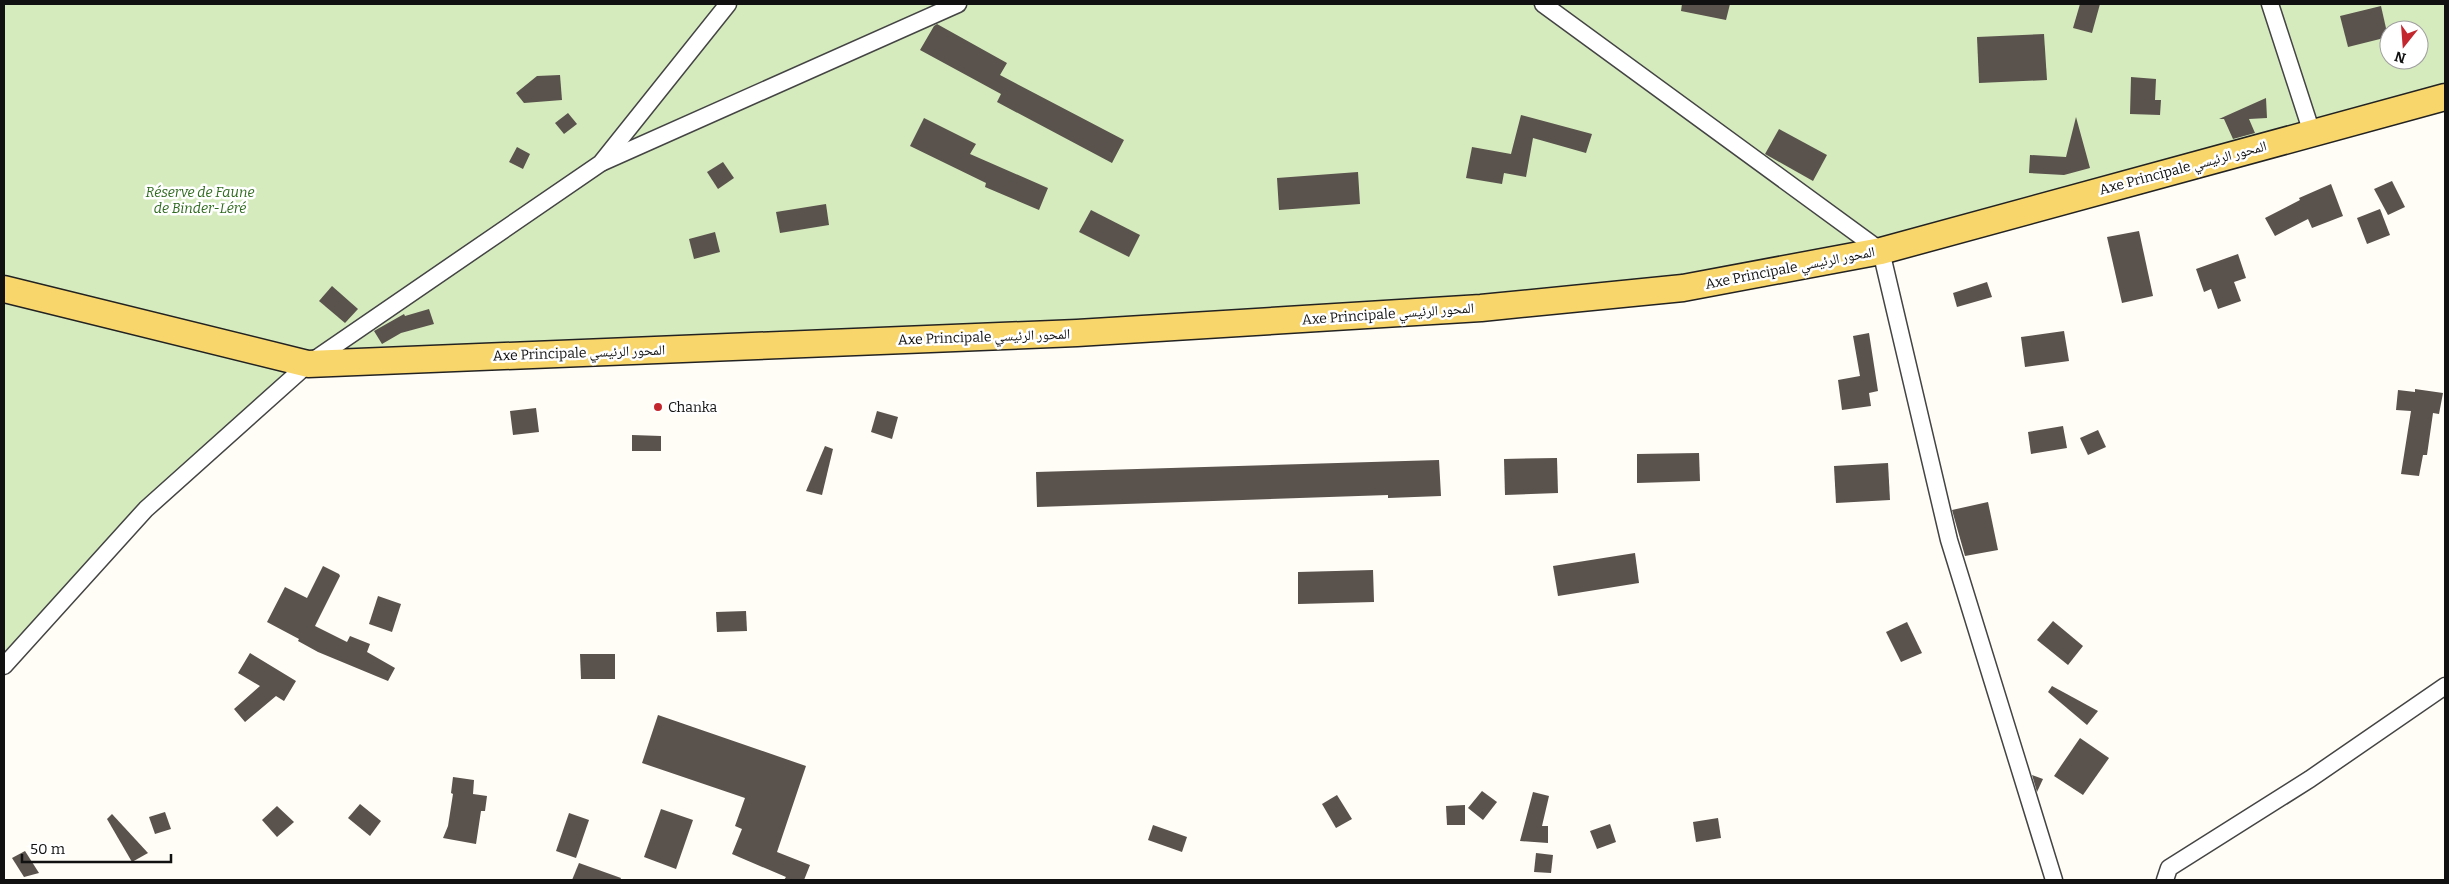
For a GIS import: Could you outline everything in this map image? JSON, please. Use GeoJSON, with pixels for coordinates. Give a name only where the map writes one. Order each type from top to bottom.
{"type":"FeatureCollection","features":[{"type":"Feature","properties":{"kind":"main road","name":"Axe Principale المحور الرئيسي"},"geometry":{"type":"LineString","coordinates":[[4,288],[308,364],[1077,333],[1481,308],[1683,288],[1881,251],[2445,96]]}},
{"type":"Feature","properties":{"kind":"street"},"geometry":{"type":"LineString","coordinates":[[601,163],[728,4]]}},
{"type":"Feature","properties":{"kind":"street"},"geometry":{"type":"LineString","coordinates":[[4,666],[152,503],[308,364],[601,163],[958,4]]}},
{"type":"Feature","properties":{"kind":"street"},"geometry":{"type":"LineString","coordinates":[[1543,4],[1881,251],[1949,540],[2054,880]]}},
{"type":"Feature","properties":{"kind":"street"},"geometry":{"type":"LineString","coordinates":[[2270,4],[2312,133]]}},
{"type":"Feature","properties":{"kind":"street"},"geometry":{"type":"LineString","coordinates":[[2165,880],[2169,868],[2310,779],[2445,686]]}},
{"type":"Feature","properties":{"kind":"green space","name":"Réserve de Faune de Binder-Léré"},"geometry":{"type":"Polygon","coordinates":[[[4,4],[2445,4],[2445,97],[1683,288],[308,364],[146,509],[4,666],[4,4]]]}},
{"type":"Feature","properties":{"kind":"building"},"geometry":{"type":"Polygon","coordinates":[[[1682,4],[1730,4],[1726,20],[1681,11],[1682,4]]]}},
{"type":"Feature","properties":{"kind":"building"},"geometry":{"type":"Polygon","coordinates":[[[2080,4],[2100,4],[2092,33],[2073,28],[2080,4]]]}},
{"type":"Feature","properties":{"kind":"building"},"geometry":{"type":"Polygon","coordinates":[[[2381,6],[2384,20],[2379,20],[2379,39],[2348,47],[2340,16],[2381,6]]]}},
{"type":"Feature","properties":{"kind":"building"},"geometry":{"type":"Polygon","coordinates":[[[937,24],[1007,63],[1000,75],[1124,140],[1112,163],[997,102],[1001,94],[920,50],[937,24]]]}},
{"type":"Feature","properties":{"kind":"building"},"geometry":{"type":"Polygon","coordinates":[[[2044,34],[2047,80],[1979,83],[1977,37],[2044,34]]]}},
{"type":"Feature","properties":{"kind":"building"},"geometry":{"type":"Polygon","coordinates":[[[560,75],[562,100],[524,103],[516,93],[537,76],[560,75]]]}},
{"type":"Feature","properties":{"kind":"building"},"geometry":{"type":"Polygon","coordinates":[[[2131,77],[2156,79],[2155,100],[2161,100],[2160,115],[2130,114],[2131,77]]]}},
{"type":"Feature","properties":{"kind":"building"},"geometry":{"type":"Polygon","coordinates":[[[2266,98],[2267,118],[2249,119],[2255,133],[2233,139],[2224,119],[2219,119],[2266,98]]]}},
{"type":"Feature","properties":{"kind":"building"},"geometry":{"type":"Polygon","coordinates":[[[568,113],[577,124],[564,134],[555,123],[568,113]]]}},
{"type":"Feature","properties":{"kind":"building"},"geometry":{"type":"Polygon","coordinates":[[[1521,115],[1592,134],[1586,153],[1533,138],[1526,177],[1504,173],[1502,184],[1466,178],[1472,147],[1511,154],[1521,115]]]}},
{"type":"Feature","properties":{"kind":"building"},"geometry":{"type":"Polygon","coordinates":[[[2076,117],[2090,168],[2064,175],[2029,173],[2030,155],[2066,157],[2076,117]]]}},
{"type":"Feature","properties":{"kind":"building"},"geometry":{"type":"Polygon","coordinates":[[[924,118],[976,144],[970,154],[1048,188],[1039,210],[985,187],[986,183],[910,146],[924,118]]]}},
{"type":"Feature","properties":{"kind":"building"},"geometry":{"type":"Polygon","coordinates":[[[1779,129],[1827,155],[1813,181],[1765,154],[1779,129]]]}},
{"type":"Feature","properties":{"kind":"building"},"geometry":{"type":"Polygon","coordinates":[[[517,147],[530,154],[523,169],[509,162],[517,147]]]}},
{"type":"Feature","properties":{"kind":"building"},"geometry":{"type":"Polygon","coordinates":[[[723,162],[734,178],[718,189],[707,172],[723,162]]]}},
{"type":"Feature","properties":{"kind":"building"},"geometry":{"type":"Polygon","coordinates":[[[1358,172],[1360,204],[1279,210],[1277,178],[1358,172]]]}},
{"type":"Feature","properties":{"kind":"building"},"geometry":{"type":"Polygon","coordinates":[[[2392,181],[2405,207],[2388,215],[2374,189],[2392,181]]]}},
{"type":"Feature","properties":{"kind":"building"},"geometry":{"type":"Polygon","coordinates":[[[2331,184],[2343,216],[2312,228],[2308,219],[2275,236],[2265,218],[2300,200],[2299,198],[2331,184]]]}},
{"type":"Feature","properties":{"kind":"building"},"geometry":{"type":"Polygon","coordinates":[[[826,204],[829,225],[780,233],[776,212],[826,204]]]}},
{"type":"Feature","properties":{"kind":"building"},"geometry":{"type":"Polygon","coordinates":[[[2380,209],[2390,235],[2367,244],[2357,218],[2380,209]]]}},
{"type":"Feature","properties":{"kind":"building"},"geometry":{"type":"Polygon","coordinates":[[[1091,210],[1140,235],[1129,257],[1079,232],[1091,210]]]}},
{"type":"Feature","properties":{"kind":"building"},"geometry":{"type":"Polygon","coordinates":[[[2139,231],[2153,296],[2122,303],[2107,237],[2139,231]]]}},
{"type":"Feature","properties":{"kind":"building"},"geometry":{"type":"Polygon","coordinates":[[[715,232],[720,252],[694,259],[689,239],[715,232]]]}},
{"type":"Feature","properties":{"kind":"building"},"geometry":{"type":"Polygon","coordinates":[[[2238,254],[2246,278],[2234,282],[2241,301],[2218,309],[2211,289],[2204,292],[2196,269],[2238,254]]]}},
{"type":"Feature","properties":{"kind":"building"},"geometry":{"type":"Polygon","coordinates":[[[1987,282],[1992,297],[1957,307],[1953,293],[1987,282]]]}},
{"type":"Feature","properties":{"kind":"building"},"geometry":{"type":"Polygon","coordinates":[[[332,286],[358,309],[345,323],[319,301],[332,286]]]}},
{"type":"Feature","properties":{"kind":"building"},"geometry":{"type":"Polygon","coordinates":[[[429,309],[434,324],[401,333],[382,344],[374,331],[404,314],[405,316],[429,309]]]}},
{"type":"Feature","properties":{"kind":"building"},"geometry":{"type":"Polygon","coordinates":[[[2064,331],[2069,361],[2025,367],[2021,337],[2064,331]]]}},
{"type":"Feature","properties":{"kind":"building"},"geometry":{"type":"Polygon","coordinates":[[[1869,333],[1878,391],[1869,393],[1871,406],[1842,410],[1838,380],[1860,376],[1853,336],[1869,333]]]}},
{"type":"Feature","properties":{"kind":"building"},"geometry":{"type":"Polygon","coordinates":[[[2415,389],[2443,393],[2439,414],[2433,413],[2427,455],[2423,455],[2419,476],[2401,474],[2411,411],[2396,410],[2398,390],[2415,392],[2415,389]]]}},
{"type":"Feature","properties":{"kind":"building"},"geometry":{"type":"Polygon","coordinates":[[[536,408],[539,432],[513,435],[510,411],[536,408]]]}},
{"type":"Feature","properties":{"kind":"building"},"geometry":{"type":"Polygon","coordinates":[[[877,411],[898,417],[892,439],[871,432],[877,411]]]}},
{"type":"Feature","properties":{"kind":"building"},"geometry":{"type":"Polygon","coordinates":[[[2063,426],[2067,448],[2031,454],[2028,432],[2063,426]]]}},
{"type":"Feature","properties":{"kind":"building"},"geometry":{"type":"Polygon","coordinates":[[[2098,430],[2106,447],[2088,455],[2080,438],[2098,430]]]}},
{"type":"Feature","properties":{"kind":"building"},"geometry":{"type":"Polygon","coordinates":[[[632,435],[661,436],[661,451],[632,451],[632,435]]]}},
{"type":"Feature","properties":{"kind":"building"},"geometry":{"type":"Polygon","coordinates":[[[825,446],[833,449],[822,495],[806,491],[825,446]]]}},
{"type":"Feature","properties":{"kind":"building"},"geometry":{"type":"Polygon","coordinates":[[[1699,453],[1700,481],[1637,483],[1637,454],[1699,453]]]}},
{"type":"Feature","properties":{"kind":"building"},"geometry":{"type":"Polygon","coordinates":[[[1557,458],[1558,493],[1505,495],[1504,459],[1557,458]]]}},
{"type":"Feature","properties":{"kind":"building"},"geometry":{"type":"Polygon","coordinates":[[[1439,460],[1441,496],[1388,498],[1388,495],[1037,507],[1036,472],[1439,460]]]}},
{"type":"Feature","properties":{"kind":"building"},"geometry":{"type":"Polygon","coordinates":[[[1888,463],[1890,500],[1836,503],[1834,466],[1888,463]]]}},
{"type":"Feature","properties":{"kind":"building"},"geometry":{"type":"Polygon","coordinates":[[[1988,502],[1998,550],[1965,556],[1952,510],[1988,502]]]}},
{"type":"Feature","properties":{"kind":"building"},"geometry":{"type":"Polygon","coordinates":[[[1635,553],[1639,583],[1558,596],[1553,566],[1635,553]]]}},
{"type":"Feature","properties":{"kind":"building"},"geometry":{"type":"Polygon","coordinates":[[[323,566],[340,576],[315,626],[347,642],[350,636],[370,644],[367,652],[395,668],[388,681],[318,652],[298,641],[299,639],[267,622],[285,587],[307,598],[323,566]]]}},
{"type":"Feature","properties":{"kind":"building"},"geometry":{"type":"Polygon","coordinates":[[[1373,570],[1374,602],[1298,604],[1298,572],[1373,570]]]}},
{"type":"Feature","properties":{"kind":"building"},"geometry":{"type":"Polygon","coordinates":[[[378,596],[401,604],[392,632],[369,624],[378,596]]]}},
{"type":"Feature","properties":{"kind":"building"},"geometry":{"type":"Polygon","coordinates":[[[746,611],[747,631],[717,632],[716,612],[746,611]]]}},
{"type":"Feature","properties":{"kind":"building"},"geometry":{"type":"Polygon","coordinates":[[[2053,621],[2083,646],[2068,665],[2037,640],[2053,621]]]}},
{"type":"Feature","properties":{"kind":"building"},"geometry":{"type":"Polygon","coordinates":[[[1907,622],[1922,653],[1901,662],[1886,632],[1907,622]]]}},
{"type":"Feature","properties":{"kind":"building"},"geometry":{"type":"Polygon","coordinates":[[[250,653],[296,681],[284,701],[276,696],[245,722],[234,709],[260,686],[238,673],[250,653]]]}},
{"type":"Feature","properties":{"kind":"building"},"geometry":{"type":"Polygon","coordinates":[[[580,654],[615,654],[615,679],[581,679],[580,654]]]}},
{"type":"Feature","properties":{"kind":"building"},"geometry":{"type":"Polygon","coordinates":[[[2052,686],[2098,711],[2087,725],[2048,692],[2052,686]]]}},
{"type":"Feature","properties":{"kind":"building"},"geometry":{"type":"Polygon","coordinates":[[[658,715],[806,766],[777,852],[810,865],[804,880],[784,880],[786,877],[732,854],[742,829],[735,826],[745,798],[642,763],[658,715]]]}},
{"type":"Feature","properties":{"kind":"building"},"geometry":{"type":"Polygon","coordinates":[[[2080,738],[2109,758],[2083,795],[2054,776],[2080,738]]]}},
{"type":"Feature","properties":{"kind":"building"},"geometry":{"type":"Polygon","coordinates":[[[2032,775],[2043,779],[2037,792],[2032,775]]]}},
{"type":"Feature","properties":{"kind":"building"},"geometry":{"type":"Polygon","coordinates":[[[453,777],[474,780],[473,794],[487,796],[485,811],[481,811],[476,844],[443,838],[448,826],[453,794],[451,793],[453,777]]]}},
{"type":"Feature","properties":{"kind":"building"},"geometry":{"type":"Polygon","coordinates":[[[1482,791],[1497,802],[1483,820],[1468,808],[1482,791]]]}},
{"type":"Feature","properties":{"kind":"building"},"geometry":{"type":"Polygon","coordinates":[[[1533,792],[1549,796],[1542,826],[1548,826],[1548,843],[1520,841],[1533,792]]]}},
{"type":"Feature","properties":{"kind":"building"},"geometry":{"type":"Polygon","coordinates":[[[1337,795],[1352,819],[1336,828],[1322,804],[1337,795]]]}},
{"type":"Feature","properties":{"kind":"building"},"geometry":{"type":"Polygon","coordinates":[[[360,804],[381,821],[370,836],[348,818],[360,804]]]}},
{"type":"Feature","properties":{"kind":"building"},"geometry":{"type":"Polygon","coordinates":[[[1465,805],[1465,825],[1447,825],[1446,806],[1465,805]]]}},
{"type":"Feature","properties":{"kind":"building"},"geometry":{"type":"Polygon","coordinates":[[[277,806],[294,822],[277,837],[262,820],[277,806]]]}},
{"type":"Feature","properties":{"kind":"building"},"geometry":{"type":"Polygon","coordinates":[[[661,809],[693,820],[676,869],[644,857],[661,809]]]}},
{"type":"Feature","properties":{"kind":"building"},"geometry":{"type":"Polygon","coordinates":[[[165,812],[171,829],[155,834],[149,817],[165,812]]]}},
{"type":"Feature","properties":{"kind":"building"},"geometry":{"type":"Polygon","coordinates":[[[569,813],[589,820],[576,858],[556,851],[569,813]]]}},
{"type":"Feature","properties":{"kind":"building"},"geometry":{"type":"Polygon","coordinates":[[[112,814],[148,853],[132,862],[107,819],[112,814]]]}},
{"type":"Feature","properties":{"kind":"building"},"geometry":{"type":"Polygon","coordinates":[[[1718,818],[1721,838],[1696,842],[1693,822],[1718,818]]]}},
{"type":"Feature","properties":{"kind":"building"},"geometry":{"type":"Polygon","coordinates":[[[1610,824],[1616,842],[1597,849],[1590,831],[1610,824]]]}},
{"type":"Feature","properties":{"kind":"building"},"geometry":{"type":"Polygon","coordinates":[[[1153,825],[1187,837],[1182,852],[1148,840],[1153,825]]]}},
{"type":"Feature","properties":{"kind":"building"},"geometry":{"type":"Polygon","coordinates":[[[25,851],[39,873],[24,877],[12,858],[25,851]]]}},
{"type":"Feature","properties":{"kind":"building"},"geometry":{"type":"Polygon","coordinates":[[[1536,853],[1553,855],[1551,873],[1534,872],[1536,853]]]}},
{"type":"Feature","properties":{"kind":"building"},"geometry":{"type":"Polygon","coordinates":[[[579,863],[621,878],[620,880],[572,880],[579,863]]]}},
{"type":"Feature","properties":{"kind":"place","name":"Chanka"},"geometry":{"type":"Point","coordinates":[658,407]}}]}
